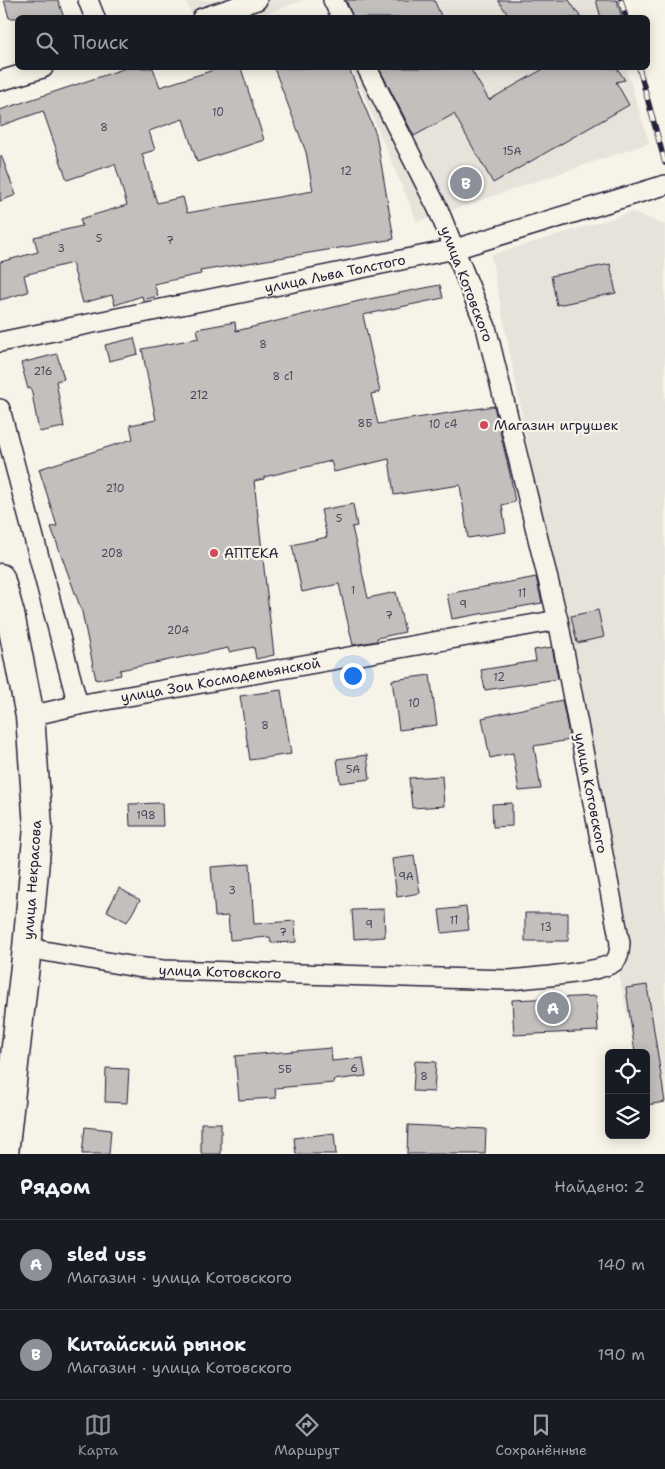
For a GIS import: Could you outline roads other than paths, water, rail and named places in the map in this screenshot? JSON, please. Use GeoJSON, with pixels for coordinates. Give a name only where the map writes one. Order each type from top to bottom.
{"type":"FeatureCollection","features":[{"type":"Feature","properties":{"kind":"highway","name":"улица Некрасова"},"geometry":{"type":"LineString","coordinates":[[0,578],[10,614],[30,716],[38,827],[27,948],[4,1154]]}},
{"type":"Feature","properties":{"kind":"street"},"geometry":{"type":"LineString","coordinates":[[88,0],[94,15]]}},
{"type":"Feature","properties":{"kind":"street"},"geometry":{"type":"LineString","coordinates":[[211,15],[257,0]]}},
{"type":"Feature","properties":{"kind":"street"},"geometry":{"type":"LineString","coordinates":[[333,0],[340,15]]}},
{"type":"Feature","properties":{"kind":"street"},"geometry":{"type":"LineString","coordinates":[[0,81],[36,70]]}},
{"type":"Feature","properties":{"kind":"street","name":"улица Котовского"},"geometry":{"type":"LineString","coordinates":[[27,948],[163,970],[509,980],[565,974],[608,966],[616,961],[620,943],[558,620],[486,327],[438,209],[368,70]]}},
{"type":"Feature","properties":{"kind":"street","name":"улица Льва Толстого"},"geometry":{"type":"LineString","coordinates":[[0,342],[455,249],[665,185]]}},
{"type":"Feature","properties":{"kind":"street"},"geometry":{"type":"LineString","coordinates":[[0,409],[78,705]]}},
{"type":"Feature","properties":{"kind":"street","name":"улица Зои Космодемьянской"},"geometry":{"type":"LineString","coordinates":[[30,716],[78,705],[558,620]]}},
{"type":"Feature","properties":{"kind":"railway"},"geometry":{"type":"LineString","coordinates":[[621,0],[625,15]]}},
{"type":"Feature","properties":{"kind":"railway"},"geometry":{"type":"LineString","coordinates":[[640,70],[665,163]]}},
{"type":"Feature","properties":{"kind":"place","name":"Китайский рынок"},"geometry":{"type":"Point","coordinates":[466,183]}},
{"type":"Feature","properties":{"kind":"place","name":"Магазин игрушек"},"geometry":{"type":"Point","coordinates":[484,425]}},
{"type":"Feature","properties":{"kind":"place","name":"АПТЕКА"},"geometry":{"type":"Point","coordinates":[214,553]}},
{"type":"Feature","properties":{"kind":"place","name":"sled uss"},"geometry":{"type":"Point","coordinates":[553,1008]}}]}
